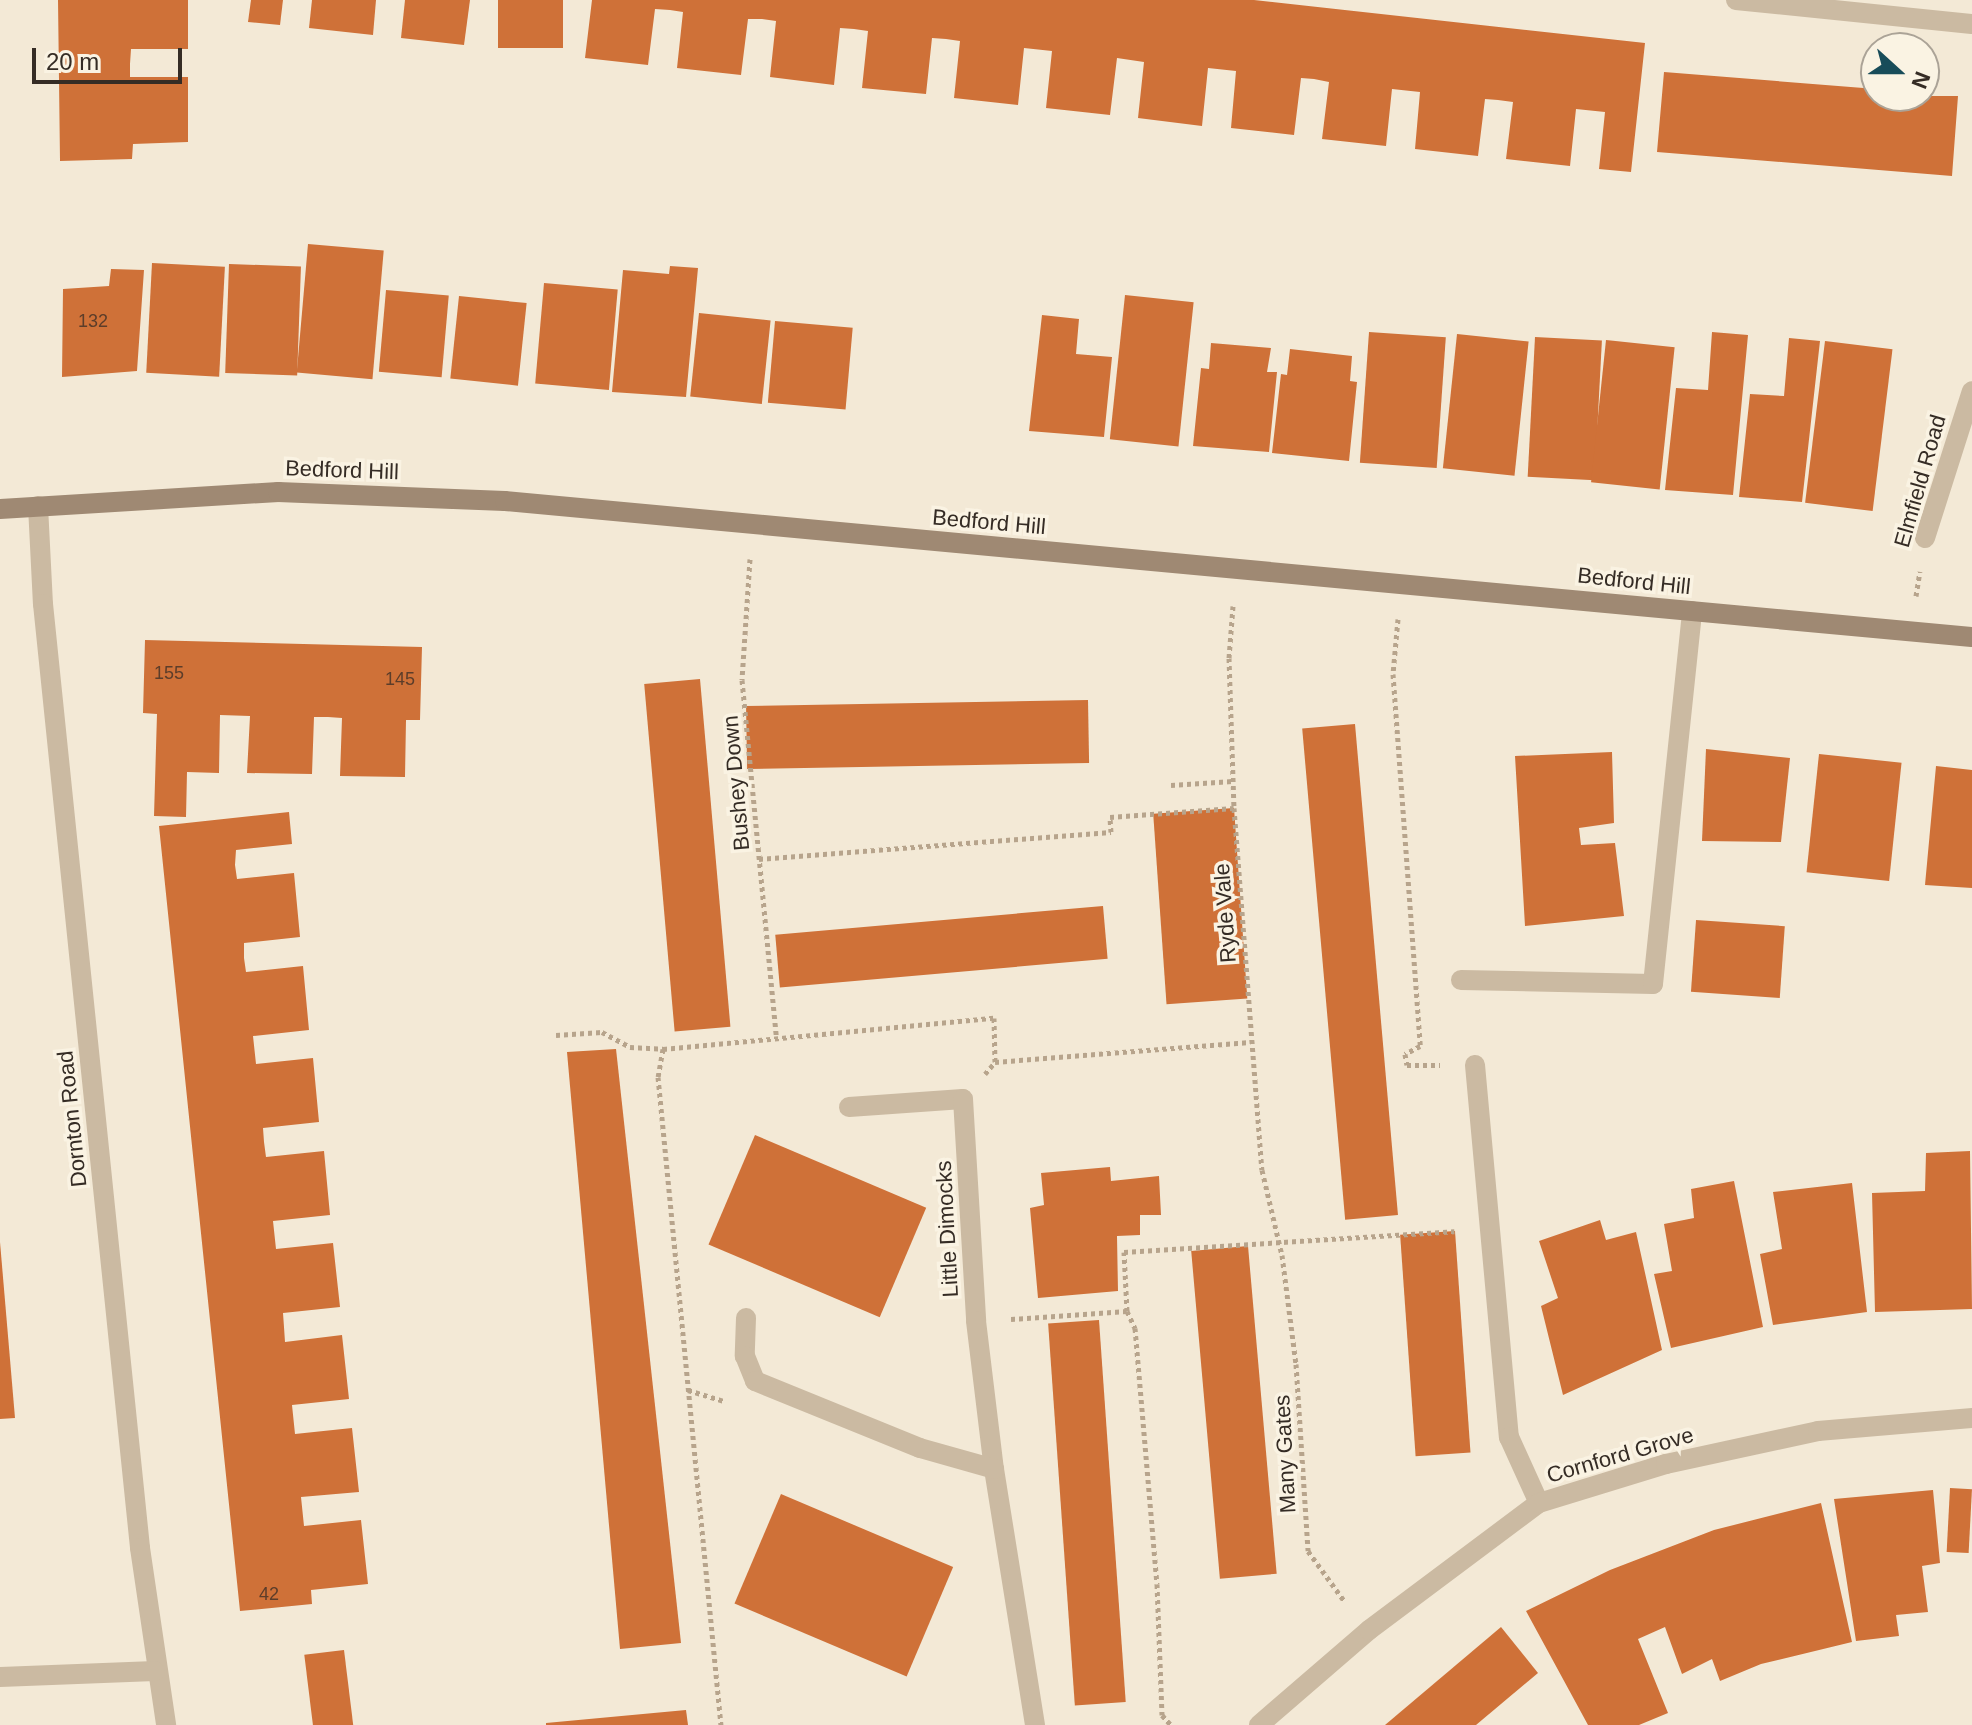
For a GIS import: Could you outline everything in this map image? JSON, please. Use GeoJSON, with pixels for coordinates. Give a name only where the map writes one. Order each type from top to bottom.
{"type":"FeatureCollection","features":[{"type":"Feature","properties":{"kind":"main road","name":"Bedford Hill"},"geometry":{"type":"LineString","coordinates":[[0,509],[310,493],[505,501],[752,527],[1237,565],[1972,637]]}},
{"type":"Feature","properties":{"kind":"street"},"geometry":{"type":"LineString","coordinates":[[1736,0],[1972,24]]}},
{"type":"Feature","properties":{"kind":"street","name":"Elmfield Road"},"geometry":{"type":"LineString","coordinates":[[1925,538],[1972,391]]}},
{"type":"Feature","properties":{"kind":"street","name":"Dornton Road"},"geometry":{"type":"LineString","coordinates":[[38,506],[43,604],[155,1671],[166,1725]]}},
{"type":"Feature","properties":{"kind":"street"},"geometry":{"type":"LineString","coordinates":[[1461,980],[1653,984],[1692,611]]}},
{"type":"Feature","properties":{"kind":"street"},"geometry":{"type":"LineString","coordinates":[[1475,1065],[1509,1437],[1539,1503]]}},
{"type":"Feature","properties":{"kind":"street"},"geometry":{"type":"LineString","coordinates":[[849,1107],[963,1099]]}},
{"type":"Feature","properties":{"kind":"street","name":"Little Dimocks"},"geometry":{"type":"LineString","coordinates":[[963,1099],[976,1321],[994,1469],[1035,1725]]}},
{"type":"Feature","properties":{"kind":"street"},"geometry":{"type":"LineString","coordinates":[[746,1318],[745,1356],[755,1381],[920,1448],[994,1469]]}},
{"type":"Feature","properties":{"kind":"street","name":"Cornford Grove"},"geometry":{"type":"LineString","coordinates":[[1259,1725],[1369,1630],[1539,1503],[1666,1464],[1818,1431],[1972,1418]]}},
{"type":"Feature","properties":{"kind":"street"},"geometry":{"type":"LineString","coordinates":[[0,1677],[155,1671]]}},
{"type":"Feature","properties":{"kind":"path","name":"Bushey Down"},"geometry":{"type":"LineString","coordinates":[[752,527],[742,680],[776,1036]]}},
{"type":"Feature","properties":{"kind":"path","name":"Elmfield Road"},"geometry":{"type":"LineString","coordinates":[[1911,632],[1925,538]]}},
{"type":"Feature","properties":{"kind":"path","name":"Ryde Vale"},"geometry":{"type":"LineString","coordinates":[[1237,565],[1229,658],[1234,808],[1262,1170],[1282,1255]]}},
{"type":"Feature","properties":{"kind":"path"},"geometry":{"type":"LineString","coordinates":[[1402,582],[1393,674],[1420,1046],[1405,1054],[1407,1065],[1475,1065]]}},
{"type":"Feature","properties":{"kind":"path"},"geometry":{"type":"LineString","coordinates":[[1171,785],[1233,781]]}},
{"type":"Feature","properties":{"kind":"path"},"geometry":{"type":"LineString","coordinates":[[759,859],[1111,832],[1110,817],[1234,808]]}},
{"type":"Feature","properties":{"kind":"path"},"geometry":{"type":"LineString","coordinates":[[556,1035],[602,1032],[630,1047],[663,1049],[776,1036],[994,1018],[995,1062],[963,1099]]}},
{"type":"Feature","properties":{"kind":"path"},"geometry":{"type":"LineString","coordinates":[[995,1062],[1250,1042]]}},
{"type":"Feature","properties":{"kind":"path"},"geometry":{"type":"LineString","coordinates":[[663,1049],[658,1077],[721,1725]]}},
{"type":"Feature","properties":{"kind":"path"},"geometry":{"type":"LineString","coordinates":[[1171,1725],[1162,1715],[1153,1539],[1135,1328],[1127,1311],[1124,1252],[1279,1245],[1490,1228]]}},
{"type":"Feature","properties":{"kind":"path","name":"Many Gates"},"geometry":{"type":"LineString","coordinates":[[1282,1255],[1296,1364],[1308,1551],[1369,1630]]}},
{"type":"Feature","properties":{"kind":"path"},"geometry":{"type":"LineString","coordinates":[[976,1321],[1127,1311]]}},
{"type":"Feature","properties":{"kind":"building"},"geometry":{"type":"Polygon","coordinates":[[[58,0],[188,0],[188,49],[131,49],[130,77],[188,77],[188,142],[133,144],[132,159],[60,161],[58,0]]]}},
{"type":"Feature","properties":{"kind":"building"},"geometry":{"type":"Polygon","coordinates":[[[251,0],[283,0],[280,25],[248,22],[251,0]]]}},
{"type":"Feature","properties":{"kind":"building"},"geometry":{"type":"Polygon","coordinates":[[[312,0],[376,0],[373,35],[309,28],[312,0]]]}},
{"type":"Feature","properties":{"kind":"building"},"geometry":{"type":"Polygon","coordinates":[[[405,0],[470,0],[464,45],[401,38],[405,0]]]}},
{"type":"Feature","properties":{"kind":"building"},"geometry":{"type":"Polygon","coordinates":[[[498,0],[563,0],[563,48],[498,48],[498,0]]]}},
{"type":"Feature","properties":{"kind":"building"},"geometry":{"type":"Polygon","coordinates":[[[592,0],[1254,0],[1645,43],[1631,172],[1599,169],[1605,112],[1576,109],[1570,166],[1506,159],[1513,102],[1498,100],[1485,99],[1478,156],[1415,149],[1420,92],[1392,89],[1386,146],[1322,139],[1329,82],[1314,79],[1301,78],[1294,135],[1231,128],[1236,71],[1208,68],[1202,126],[1138,118],[1144,62],[1117,58],[1110,115],[1046,108],[1052,51],[1024,48],[1018,105],[954,98],[960,41],[946,39],[932,38],[926,94],[862,88],[868,31],[854,29],[840,28],[834,85],[770,77],[776,21],[762,19],[748,19],[741,75],[677,68],[683,12],[670,10],[655,9],[648,65],[585,58],[592,0]]]}},
{"type":"Feature","properties":{"kind":"building"},"geometry":{"type":"Polygon","coordinates":[[[1664,72],[1860,88],[1860,112],[1940,112],[1940,96],[1958,96],[1952,176],[1657,152],[1664,72]]]}},
{"type":"Feature","properties":{"kind":"building"},"geometry":{"type":"Polygon","coordinates":[[[308,244],[384,251],[372,379],[297,373],[308,244]]]}},
{"type":"Feature","properties":{"kind":"building"},"geometry":{"type":"Polygon","coordinates":[[[152,263],[225,267],[219,377],[146,373],[152,263]]]}},
{"type":"Feature","properties":{"kind":"building"},"geometry":{"type":"Polygon","coordinates":[[[229,264],[301,267],[297,375],[225,373],[229,264]]]}},
{"type":"Feature","properties":{"kind":"building"},"geometry":{"type":"Polygon","coordinates":[[[670,266],[698,268],[686,397],[612,392],[623,270],[669,274],[670,266]]]}},
{"type":"Feature","properties":{"kind":"building"},"geometry":{"type":"Polygon","coordinates":[[[111,269],[144,270],[137,371],[62,377],[63,289],[109,286],[111,269]]]}},
{"type":"Feature","properties":{"kind":"building"},"geometry":{"type":"Polygon","coordinates":[[[544,283],[618,289],[609,390],[535,384],[544,283]]]}},
{"type":"Feature","properties":{"kind":"building"},"geometry":{"type":"Polygon","coordinates":[[[386,290],[449,295],[442,377],[379,372],[386,290]]]}},
{"type":"Feature","properties":{"kind":"building"},"geometry":{"type":"Polygon","coordinates":[[[1125,295],[1194,302],[1178,446],[1110,439],[1125,295]]]}},
{"type":"Feature","properties":{"kind":"building"},"geometry":{"type":"Polygon","coordinates":[[[459,296],[527,303],[518,386],[450,379],[459,296]]]}},
{"type":"Feature","properties":{"kind":"building"},"geometry":{"type":"Polygon","coordinates":[[[699,313],[771,321],[762,404],[690,397],[699,313]]]}},
{"type":"Feature","properties":{"kind":"building"},"geometry":{"type":"Polygon","coordinates":[[[1042,315],[1079,319],[1076,354],[1112,357],[1104,437],[1029,431],[1042,315]]]}},
{"type":"Feature","properties":{"kind":"building"},"geometry":{"type":"Polygon","coordinates":[[[775,321],[853,328],[846,409],[768,403],[775,321]]]}},
{"type":"Feature","properties":{"kind":"building"},"geometry":{"type":"Polygon","coordinates":[[[1369,332],[1446,337],[1437,468],[1360,463],[1369,332]]]}},
{"type":"Feature","properties":{"kind":"building"},"geometry":{"type":"Polygon","coordinates":[[[1712,332],[1748,335],[1733,495],[1665,490],[1676,388],[1708,390],[1712,332]]]}},
{"type":"Feature","properties":{"kind":"building"},"geometry":{"type":"Polygon","coordinates":[[[1457,334],[1529,342],[1514,476],[1443,468],[1457,334]]]}},
{"type":"Feature","properties":{"kind":"building"},"geometry":{"type":"Polygon","coordinates":[[[1535,337],[1602,341],[1595,480],[1528,477],[1535,337]]]}},
{"type":"Feature","properties":{"kind":"building"},"geometry":{"type":"Polygon","coordinates":[[[1789,338],[1820,341],[1802,502],[1739,497],[1750,394],[1784,396],[1789,338]]]}},
{"type":"Feature","properties":{"kind":"building"},"geometry":{"type":"Polygon","coordinates":[[[1606,340],[1675,347],[1660,489],[1591,482],[1606,340]]]}},
{"type":"Feature","properties":{"kind":"building"},"geometry":{"type":"Polygon","coordinates":[[[1825,341],[1892,349],[1873,511],[1805,503],[1825,341]]]}},
{"type":"Feature","properties":{"kind":"building"},"geometry":{"type":"Polygon","coordinates":[[[1211,343],[1271,348],[1267,372],[1277,372],[1269,452],[1193,446],[1201,368],[1209,369],[1211,343]]]}},
{"type":"Feature","properties":{"kind":"building"},"geometry":{"type":"Polygon","coordinates":[[[1290,349],[1352,356],[1350,381],[1357,382],[1349,461],[1272,453],[1281,374],[1287,375],[1290,349]]]}},
{"type":"Feature","properties":{"kind":"building"},"geometry":{"type":"Polygon","coordinates":[[[145,640],[422,647],[420,720],[406,720],[405,777],[340,776],[342,718],[328,717],[314,717],[312,774],[247,773],[250,716],[220,715],[219,773],[187,772],[186,817],[154,816],[157,714],[143,713],[145,640]]]}},
{"type":"Feature","properties":{"kind":"building"},"geometry":{"type":"Polygon","coordinates":[[[700,679],[730,1027],[675,1032],[644,684],[700,679]]]}},
{"type":"Feature","properties":{"kind":"building"},"geometry":{"type":"Polygon","coordinates":[[[1088,700],[1089,763],[747,769],[746,706],[1088,700]]]}},
{"type":"Feature","properties":{"kind":"building"},"geometry":{"type":"Polygon","coordinates":[[[1355,724],[1398,1215],[1345,1220],[1302,729],[1355,724]]]}},
{"type":"Feature","properties":{"kind":"building"},"geometry":{"type":"Polygon","coordinates":[[[1706,749],[1790,758],[1781,842],[1702,841],[1706,749]]]}},
{"type":"Feature","properties":{"kind":"building"},"geometry":{"type":"Polygon","coordinates":[[[1612,752],[1614,823],[1579,828],[1581,845],[1615,843],[1624,916],[1525,926],[1515,756],[1612,752]]]}},
{"type":"Feature","properties":{"kind":"building"},"geometry":{"type":"Polygon","coordinates":[[[1819,754],[1902,763],[1889,881],[1807,872],[1819,754]]]}},
{"type":"Feature","properties":{"kind":"building"},"geometry":{"type":"Polygon","coordinates":[[[1936,766],[1972,770],[1972,888],[1925,885],[1936,766]]]}},
{"type":"Feature","properties":{"kind":"building"},"geometry":{"type":"Polygon","coordinates":[[[1234,808],[1247,999],[1167,1004],[1153,814],[1234,808]]]}},
{"type":"Feature","properties":{"kind":"building"},"geometry":{"type":"Polygon","coordinates":[[[289,812],[292,844],[236,850],[235,865],[237,879],[294,873],[300,937],[244,943],[244,958],[246,972],[303,966],[309,1030],[253,1036],[256,1064],[313,1058],[319,1122],[263,1128],[264,1142],[266,1157],[324,1151],[330,1215],[273,1221],[276,1249],[333,1243],[340,1307],[283,1313],[285,1342],[342,1335],[349,1399],[292,1405],[295,1434],[352,1428],[359,1492],[301,1497],[304,1526],[361,1520],[368,1584],[311,1590],[312,1604],[240,1611],[159,826],[289,812]]]}},
{"type":"Feature","properties":{"kind":"building"},"geometry":{"type":"Polygon","coordinates":[[[1103,906],[1108,959],[780,987],[775,935],[1103,906]]]}},
{"type":"Feature","properties":{"kind":"building"},"geometry":{"type":"Polygon","coordinates":[[[1696,920],[1785,926],[1780,998],[1691,992],[1696,920]]]}},
{"type":"Feature","properties":{"kind":"building"},"geometry":{"type":"Polygon","coordinates":[[[616,1049],[681,1643],[620,1649],[567,1052],[616,1049]]]}},
{"type":"Feature","properties":{"kind":"building"},"geometry":{"type":"Polygon","coordinates":[[[755,1135],[926,1208],[880,1317],[709,1245],[755,1135]]]}},
{"type":"Feature","properties":{"kind":"building"},"geometry":{"type":"Polygon","coordinates":[[[1970,1151],[1972,1309],[1875,1312],[1872,1193],[1925,1191],[1926,1153],[1970,1151]]]}},
{"type":"Feature","properties":{"kind":"building"},"geometry":{"type":"Polygon","coordinates":[[[1110,1167],[1111,1181],[1159,1176],[1161,1215],[1140,1215],[1140,1235],[1117,1236],[1118,1291],[1038,1298],[1030,1208],[1044,1205],[1041,1173],[1110,1167]]]}},
{"type":"Feature","properties":{"kind":"building"},"geometry":{"type":"Polygon","coordinates":[[[1734,1181],[1763,1327],[1671,1348],[1654,1274],[1672,1271],[1664,1224],[1694,1218],[1691,1189],[1734,1181]]]}},
{"type":"Feature","properties":{"kind":"building"},"geometry":{"type":"Polygon","coordinates":[[[1852,1183],[1867,1312],[1773,1325],[1760,1254],[1782,1249],[1773,1192],[1852,1183]]]}},
{"type":"Feature","properties":{"kind":"building"},"geometry":{"type":"Polygon","coordinates":[[[1600,1220],[1606,1240],[1636,1232],[1662,1350],[1563,1395],[1541,1306],[1558,1298],[1539,1241],[1600,1220]]]}},
{"type":"Feature","properties":{"kind":"building"},"geometry":{"type":"Polygon","coordinates":[[[1455,1231],[1470,1452],[1416,1456],[1400,1235],[1455,1231]]]}},
{"type":"Feature","properties":{"kind":"building"},"geometry":{"type":"Polygon","coordinates":[[[0,1242],[15,1418],[0,1419],[0,1242]]]}},
{"type":"Feature","properties":{"kind":"building"},"geometry":{"type":"Polygon","coordinates":[[[1248,1246],[1277,1574],[1220,1579],[1191,1251],[1248,1246]]]}},
{"type":"Feature","properties":{"kind":"building"},"geometry":{"type":"Polygon","coordinates":[[[1099,1320],[1126,1702],[1075,1706],[1048,1324],[1099,1320]]]}},
{"type":"Feature","properties":{"kind":"building"},"geometry":{"type":"Polygon","coordinates":[[[1950,1488],[1972,1489],[1969,1553],[1947,1552],[1950,1488]]]}},
{"type":"Feature","properties":{"kind":"building"},"geometry":{"type":"Polygon","coordinates":[[[1933,1490],[1940,1563],[1922,1566],[1928,1612],[1896,1615],[1899,1636],[1856,1641],[1834,1499],[1933,1490]]]}},
{"type":"Feature","properties":{"kind":"building"},"geometry":{"type":"Polygon","coordinates":[[[781,1494],[953,1567],[907,1677],[735,1604],[781,1494]]]}},
{"type":"Feature","properties":{"kind":"building"},"geometry":{"type":"Polygon","coordinates":[[[1821,1503],[1852,1642],[1761,1664],[1720,1681],[1712,1659],[1682,1674],[1665,1627],[1638,1639],[1668,1713],[1639,1725],[1588,1725],[1526,1611],[1610,1570],[1714,1530],[1821,1503]]]}},
{"type":"Feature","properties":{"kind":"building"},"geometry":{"type":"Polygon","coordinates":[[[1501,1627],[1538,1673],[1476,1725],[1385,1725],[1501,1627]]]}},
{"type":"Feature","properties":{"kind":"building"},"geometry":{"type":"Polygon","coordinates":[[[344,1650],[353,1725],[313,1725],[304,1655],[344,1650]]]}},
{"type":"Feature","properties":{"kind":"building"},"geometry":{"type":"Polygon","coordinates":[[[686,1710],[688,1725],[546,1725],[546,1723],[686,1710]]]}}]}
